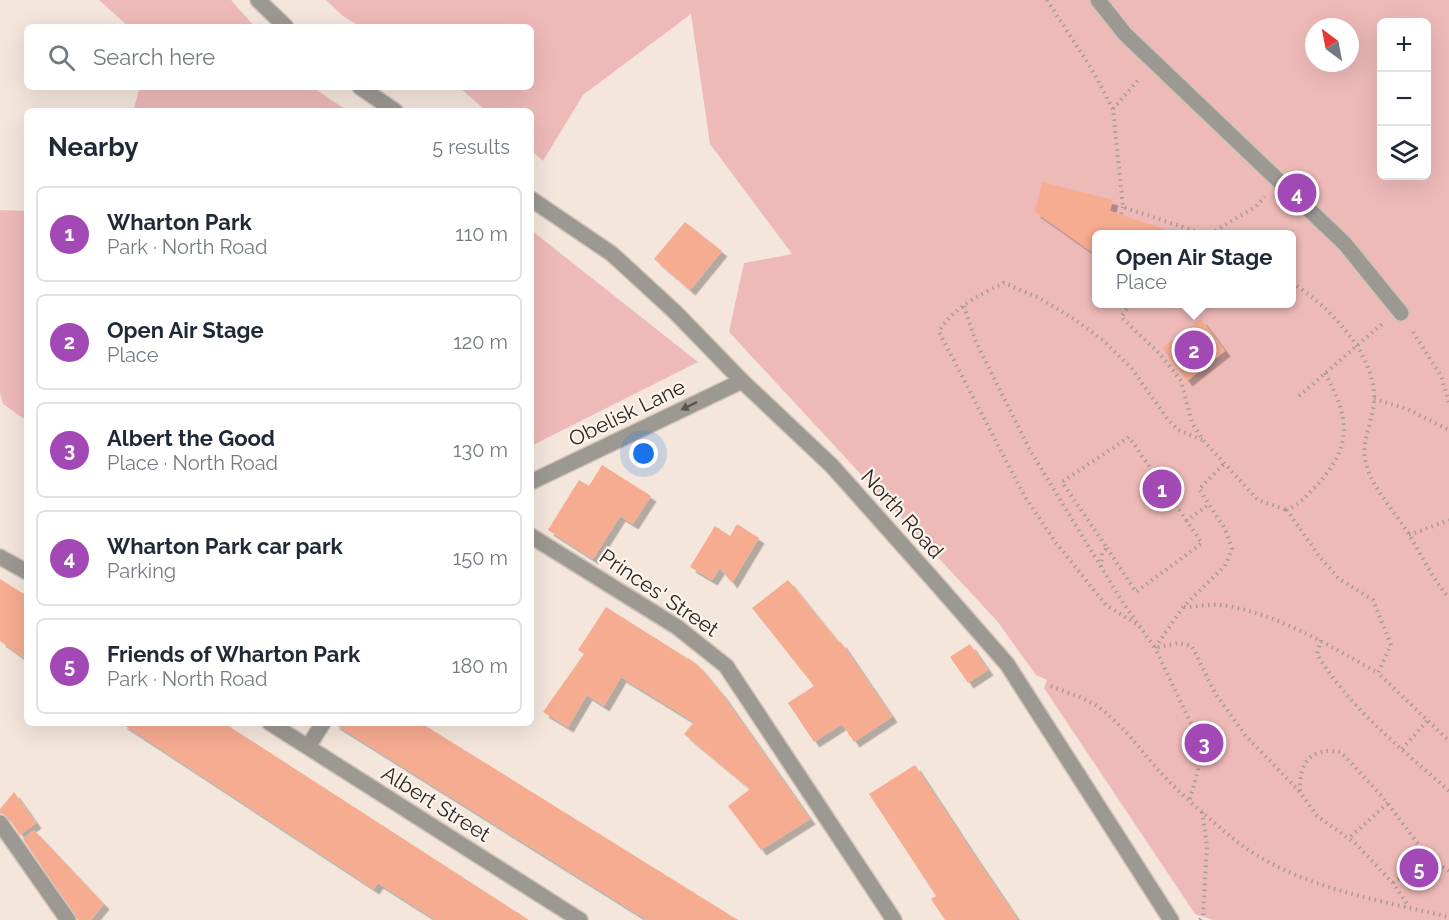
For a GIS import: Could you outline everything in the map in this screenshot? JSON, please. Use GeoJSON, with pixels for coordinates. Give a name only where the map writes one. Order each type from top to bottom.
{"type":"FeatureCollection","features":[{"type":"Feature","properties":{"kind":"street"},"geometry":{"type":"LineString","coordinates":[[258,0],[283,24]]}},
{"type":"Feature","properties":{"kind":"street"},"geometry":{"type":"LineString","coordinates":[[1098,0],[1125,34],[1345,244],[1401,313]]}},
{"type":"Feature","properties":{"kind":"street"},"geometry":{"type":"LineString","coordinates":[[364,90],[391,108]]}},
{"type":"Feature","properties":{"kind":"street","name":"North Road"},"geometry":{"type":"LineString","coordinates":[[534,201],[612,254],[675,312],[742,381],[832,466],[1007,664],[1171,920]]}},
{"type":"Feature","properties":{"kind":"street","name":"Obelisk Lane"},"geometry":{"type":"LineString","coordinates":[[534,481],[742,381]]}},
{"type":"Feature","properties":{"kind":"street","name":"Princes' Street"},"geometry":{"type":"LineString","coordinates":[[534,538],[677,627],[726,666],[894,920]]}},
{"type":"Feature","properties":{"kind":"street"},"geometry":{"type":"LineString","coordinates":[[0,557],[24,570]]}},
{"type":"Feature","properties":{"kind":"street","name":"Albert Street"},"geometry":{"type":"LineString","coordinates":[[275,726],[580,920]]}},
{"type":"Feature","properties":{"kind":"street"},"geometry":{"type":"LineString","coordinates":[[308,747],[321,726]]}},
{"type":"Feature","properties":{"kind":"street"},"geometry":{"type":"LineString","coordinates":[[0,823],[68,920]]}},
{"type":"Feature","properties":{"kind":"path"},"geometry":{"type":"LineString","coordinates":[[1047,0],[1091,68],[1113,109],[1123,207],[1121,214]]}},
{"type":"Feature","properties":{"kind":"path"},"geometry":{"type":"LineString","coordinates":[[1113,109],[1137,81]]}},
{"type":"Feature","properties":{"kind":"path"},"geometry":{"type":"LineString","coordinates":[[1217,230],[1255,207],[1280,182]]}},
{"type":"Feature","properties":{"kind":"path"},"geometry":{"type":"LineString","coordinates":[[1123,207],[1186,230]]}},
{"type":"Feature","properties":{"kind":"path"},"geometry":{"type":"LineString","coordinates":[[1144,629],[1106,604],[1056,543],[1024,497],[939,332],[943,324],[964,306],[1004,283],[1039,298],[1104,341],[1132,369],[1178,430],[1203,440]]}},
{"type":"Feature","properties":{"kind":"path"},"geometry":{"type":"LineString","coordinates":[[1296,285],[1315,297],[1331,313],[1356,346],[1370,376],[1374,399],[1363,448],[1366,465],[1409,535],[1432,578],[1449,598]]}},
{"type":"Feature","properties":{"kind":"path"},"geometry":{"type":"LineString","coordinates":[[964,306],[975,340],[1005,403],[1052,488],[1123,603],[1144,629],[1155,648],[1197,736],[1198,770],[1190,799]]}},
{"type":"Feature","properties":{"kind":"path"},"geometry":{"type":"LineString","coordinates":[[1126,308],[1120,317],[1161,355],[1181,381],[1192,423],[1203,440],[1258,500],[1287,510],[1319,556],[1338,578],[1373,600],[1391,645],[1378,674]]}},
{"type":"Feature","properties":{"kind":"path"},"geometry":{"type":"LineString","coordinates":[[1401,313],[1441,376],[1449,402]]}},
{"type":"Feature","properties":{"kind":"path"},"geometry":{"type":"LineString","coordinates":[[1299,396],[1373,330]]}},
{"type":"Feature","properties":{"kind":"path"},"geometry":{"type":"LineString","coordinates":[[1287,510],[1302,500],[1329,472],[1343,444],[1345,424],[1340,399],[1325,373]]}},
{"type":"Feature","properties":{"kind":"path"},"geometry":{"type":"LineString","coordinates":[[1374,399],[1407,409],[1449,430]]}},
{"type":"Feature","properties":{"kind":"path"},"geometry":{"type":"LineString","coordinates":[[1129,437],[1202,543],[1136,592],[1107,548],[1062,482],[1129,437]]}},
{"type":"Feature","properties":{"kind":"path"},"geometry":{"type":"LineString","coordinates":[[1155,648],[1183,607],[1226,566],[1232,549],[1225,529],[1199,489],[1224,464]]}},
{"type":"Feature","properties":{"kind":"path"},"geometry":{"type":"LineString","coordinates":[[1186,521],[1208,505]]}},
{"type":"Feature","properties":{"kind":"path"},"geometry":{"type":"LineString","coordinates":[[1409,535],[1449,520]]}},
{"type":"Feature","properties":{"kind":"path"},"geometry":{"type":"LineString","coordinates":[[1101,568],[1102,553],[1107,548]]}},
{"type":"Feature","properties":{"kind":"path"},"geometry":{"type":"LineString","coordinates":[[1183,607],[1221,605],[1321,640],[1378,674],[1449,741]]}},
{"type":"Feature","properties":{"kind":"path"},"geometry":{"type":"LineString","coordinates":[[1321,640],[1317,654],[1332,679],[1367,719],[1449,790]]}},
{"type":"Feature","properties":{"kind":"path"},"geometry":{"type":"LineString","coordinates":[[1155,648],[1178,643],[1192,646],[1215,693],[1245,735],[1300,792],[1317,816],[1349,838],[1393,883],[1409,907]]}},
{"type":"Feature","properties":{"kind":"path"},"geometry":{"type":"LineString","coordinates":[[1046,684],[1095,705],[1119,724],[1162,774],[1233,838],[1267,860],[1295,873],[1376,902],[1449,917]]}},
{"type":"Feature","properties":{"kind":"path"},"geometry":{"type":"LineString","coordinates":[[1402,749],[1428,720]]}},
{"type":"Feature","properties":{"kind":"path"},"geometry":{"type":"LineString","coordinates":[[1300,792],[1302,765],[1321,752],[1341,753],[1388,803],[1428,857],[1449,871]]}},
{"type":"Feature","properties":{"kind":"path"},"geometry":{"type":"LineString","coordinates":[[1349,838],[1388,803]]}},
{"type":"Feature","properties":{"kind":"path"},"geometry":{"type":"LineString","coordinates":[[1200,920],[1203,916],[1207,846],[1202,810]]}},
{"type":"Feature","properties":{"kind":"path"},"geometry":{"type":"LineString","coordinates":[[1393,883],[1428,857]]}},
{"type":"Feature","properties":{"kind":"shaded area"},"geometry":{"type":"Polygon","coordinates":[[[99,0],[231,0],[252,24],[126,24],[99,0]]]}},
{"type":"Feature","properties":{"kind":"shaded area"},"geometry":{"type":"Polygon","coordinates":[[[326,0],[1449,0],[1449,920],[1213,920],[1195,914],[1044,688],[1047,680],[1036,675],[997,621],[729,332],[744,263],[792,254],[710,144],[691,14],[583,95],[543,161],[534,153],[534,108],[483,108],[462,90],[534,90],[534,24],[356,24],[343,16],[326,0]]]}},
{"type":"Feature","properties":{"kind":"shaded area"},"geometry":{"type":"Polygon","coordinates":[[[139,90],[316,90],[344,108],[134,108],[139,90]]]}},
{"type":"Feature","properties":{"kind":"shaded area"},"geometry":{"type":"Polygon","coordinates":[[[0,210],[24,211],[24,419],[3,404],[0,393],[0,210]]]}},
{"type":"Feature","properties":{"kind":"shaded area"},"geometry":{"type":"Polygon","coordinates":[[[534,232],[698,362],[534,444],[534,232]]]}},
{"type":"Feature","properties":{"kind":"building"},"geometry":{"type":"Polygon","coordinates":[[[1042,182],[1113,200],[1110,211],[1167,230],[1092,230],[1092,252],[1035,212],[1042,182]]]}},
{"type":"Feature","properties":{"kind":"building"},"geometry":{"type":"Polygon","coordinates":[[[685,222],[722,251],[690,290],[654,259],[685,222]]]}},
{"type":"Feature","properties":{"kind":"building"},"geometry":{"type":"Polygon","coordinates":[[[1201,319],[1225,351],[1187,381],[1162,348],[1201,319]]]}},
{"type":"Feature","properties":{"kind":"building"},"geometry":{"type":"Polygon","coordinates":[[[602,465],[651,496],[633,524],[620,516],[593,559],[548,530],[579,480],[589,486],[602,465]]]}},
{"type":"Feature","properties":{"kind":"building"},"geometry":{"type":"Polygon","coordinates":[[[737,524],[759,538],[732,583],[720,568],[712,580],[690,567],[715,526],[730,536],[737,524]]]}},
{"type":"Feature","properties":{"kind":"building"},"geometry":{"type":"Polygon","coordinates":[[[0,579],[24,594],[24,658],[0,641],[0,579]]]}},
{"type":"Feature","properties":{"kind":"building"},"geometry":{"type":"Polygon","coordinates":[[[788,580],[839,643],[841,642],[892,717],[854,742],[842,724],[814,742],[788,703],[814,686],[752,608],[788,580]]]}},
{"type":"Feature","properties":{"kind":"building"},"geometry":{"type":"Polygon","coordinates":[[[606,607],[687,658],[685,660],[688,658],[698,665],[722,694],[810,819],[761,850],[728,806],[750,789],[684,734],[694,722],[621,677],[604,706],[587,695],[568,727],[543,712],[584,654],[578,650],[606,607]]]}},
{"type":"Feature","properties":{"kind":"building"},"geometry":{"type":"Polygon","coordinates":[[[970,644],[988,670],[968,683],[950,657],[970,644]]]}},
{"type":"Feature","properties":{"kind":"building"},"geometry":{"type":"Polygon","coordinates":[[[126,726],[229,726],[529,920],[436,920],[378,883],[374,889],[126,726]]]}},
{"type":"Feature","properties":{"kind":"building"},"geometry":{"type":"Polygon","coordinates":[[[338,726],[426,726],[738,920],[647,920],[338,726]]]}},
{"type":"Feature","properties":{"kind":"building"},"geometry":{"type":"Polygon","coordinates":[[[915,765],[1018,920],[945,920],[931,899],[936,896],[869,794],[915,765]]]}},
{"type":"Feature","properties":{"kind":"building"},"geometry":{"type":"Polygon","coordinates":[[[14,792],[36,823],[20,835],[8,817],[0,813],[0,809],[14,792]]]}},
{"type":"Feature","properties":{"kind":"building"},"geometry":{"type":"Polygon","coordinates":[[[34,830],[104,904],[91,920],[78,920],[23,839],[34,830]]]}},
{"type":"Feature","properties":{"kind":"place","name":"Wharton Park car park"},"geometry":{"type":"Point","coordinates":[1297,193]}},
{"type":"Feature","properties":{"kind":"place","name":"Open Air Stage"},"geometry":{"type":"Point","coordinates":[1194,350]}},
{"type":"Feature","properties":{"kind":"place","name":"Wharton Park"},"geometry":{"type":"Point","coordinates":[1162,489]}},
{"type":"Feature","properties":{"kind":"place","name":"Albert the Good"},"geometry":{"type":"Point","coordinates":[1204,743]}},
{"type":"Feature","properties":{"kind":"place","name":"Friends of Wharton Park"},"geometry":{"type":"Point","coordinates":[1419,868]}}]}
